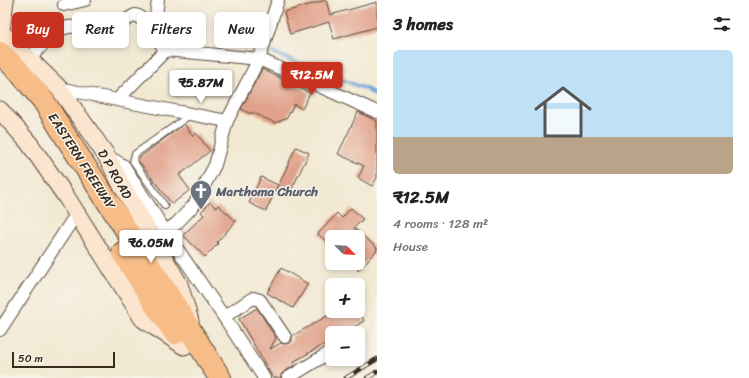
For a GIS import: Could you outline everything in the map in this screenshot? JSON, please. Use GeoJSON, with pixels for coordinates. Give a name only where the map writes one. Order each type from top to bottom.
{"type":"FeatureCollection","features":[{"type":"Feature","properties":{"kind":"highway","name":"EASTERN FREEWAY"},"geometry":{"type":"LineString","coordinates":[[0,39],[17,69],[43,100],[66,137],[160,297]]}},
{"type":"Feature","properties":{"kind":"highway","name":"EASTERN FREEWAY"},"geometry":{"type":"LineString","coordinates":[[0,72],[32,109],[190,342],[220,378]]}},
{"type":"Feature","properties":{"kind":"highway","name":"EASTERN FREEWAY"},"geometry":{"type":"LineString","coordinates":[[190,342],[204,378]]}},
{"type":"Feature","properties":{"kind":"main road"},"geometry":{"type":"LineString","coordinates":[[0,39],[5,0]]}},
{"type":"Feature","properties":{"kind":"main road","name":"D P ROAD"},"geometry":{"type":"LineString","coordinates":[[0,39],[29,59],[59,88],[106,155],[121,184],[179,284],[190,342]]}},
{"type":"Feature","properties":{"kind":"main road"},"geometry":{"type":"LineString","coordinates":[[0,110],[29,143],[77,213],[143,319],[190,342]]}},
{"type":"Feature","properties":{"kind":"street"},"geometry":{"type":"LineString","coordinates":[[64,5],[85,0]]}},
{"type":"Feature","properties":{"kind":"street"},"geometry":{"type":"LineString","coordinates":[[158,0],[156,26],[161,35],[170,44],[260,55],[377,112]]}},
{"type":"Feature","properties":{"kind":"street"},"geometry":{"type":"LineString","coordinates":[[165,231],[176,224],[194,205],[215,165],[228,121],[260,55],[273,7]]}},
{"type":"Feature","properties":{"kind":"street"},"geometry":{"type":"LineString","coordinates":[[29,59],[56,32],[68,27],[84,26],[97,36],[135,15],[139,16],[166,50],[260,55]]}},
{"type":"Feature","properties":{"kind":"street"},"geometry":{"type":"LineString","coordinates":[[117,100],[166,50]]}},
{"type":"Feature","properties":{"kind":"street"},"geometry":{"type":"LineString","coordinates":[[59,88],[228,121]]}},
{"type":"Feature","properties":{"kind":"street"},"geometry":{"type":"LineString","coordinates":[[106,155],[124,166],[165,231],[264,378]]}},
{"type":"Feature","properties":{"kind":"street"},"geometry":{"type":"LineString","coordinates":[[0,330],[77,213]]}},
{"type":"Feature","properties":{"kind":"street"},"geometry":{"type":"LineString","coordinates":[[224,317],[253,298],[260,300],[285,337]]}},
{"type":"Feature","properties":{"kind":"street"},"geometry":{"type":"LineString","coordinates":[[288,378],[325,355]]}},
{"type":"Feature","properties":{"kind":"lane"},"geometry":{"type":"LineString","coordinates":[[165,206],[133,161],[135,154],[192,114]]}},
{"type":"Feature","properties":{"kind":"building"},"geometry":{"type":"Polygon","coordinates":[[[326,0],[330,15],[377,2],[377,27],[334,39],[329,22],[290,34],[284,12],[326,0]]]}},
{"type":"Feature","properties":{"kind":"building"},"geometry":{"type":"Polygon","coordinates":[[[262,69],[310,93],[302,109],[294,104],[287,118],[275,123],[252,112],[251,114],[241,109],[262,69]]]}},
{"type":"Feature","properties":{"kind":"building"},"geometry":{"type":"Polygon","coordinates":[[[358,112],[377,121],[377,178],[372,186],[358,178],[364,166],[338,154],[358,112]]]}},
{"type":"Feature","properties":{"kind":"building"},"geometry":{"type":"Polygon","coordinates":[[[184,124],[193,136],[196,133],[210,151],[179,175],[190,190],[172,204],[138,160],[184,124]]]}},
{"type":"Feature","properties":{"kind":"building"},"geometry":{"type":"Polygon","coordinates":[[[296,147],[309,153],[288,197],[276,191],[296,147]]]}},
{"type":"Feature","properties":{"kind":"building"},"geometry":{"type":"Polygon","coordinates":[[[261,177],[278,185],[266,211],[249,203],[261,177]]]}},
{"type":"Feature","properties":{"kind":"building"},"geometry":{"type":"Polygon","coordinates":[[[210,202],[216,208],[218,205],[236,221],[217,242],[218,244],[205,257],[183,235],[204,215],[201,212],[210,202]]]}},
{"type":"Feature","properties":{"kind":"building"},"geometry":{"type":"Polygon","coordinates":[[[351,208],[363,219],[354,228],[356,230],[325,230],[325,240],[318,234],[337,213],[342,218],[351,208]]]}},
{"type":"Feature","properties":{"kind":"building"},"geometry":{"type":"Polygon","coordinates":[[[365,238],[377,248],[377,250],[365,263],[365,238]]]}},
{"type":"Feature","properties":{"kind":"building"},"geometry":{"type":"Polygon","coordinates":[[[281,268],[308,284],[293,308],[267,293],[281,268]]]}},
{"type":"Feature","properties":{"kind":"building"},"geometry":{"type":"Polygon","coordinates":[[[257,308],[276,338],[270,349],[281,343],[289,343],[292,341],[292,336],[325,317],[362,318],[364,321],[356,326],[325,326],[325,344],[293,362],[295,365],[284,372],[281,375],[281,378],[273,378],[239,319],[257,308]]]}},
{"type":"Feature","properties":{"kind":"waterway"},"geometry":{"type":"LineString","coordinates":[[273,53],[366,89],[377,96]]}},
{"type":"Feature","properties":{"kind":"railway"},"geometry":{"type":"LineString","coordinates":[[346,378],[377,359]]}},
{"type":"Feature","properties":{"kind":"railway"},"geometry":{"type":"LineString","coordinates":[[367,378],[377,372]]}},
{"type":"Feature","properties":{"kind":"place","name":"Marthoma Church"},"geometry":{"type":"Point","coordinates":[201,210]}}]}
